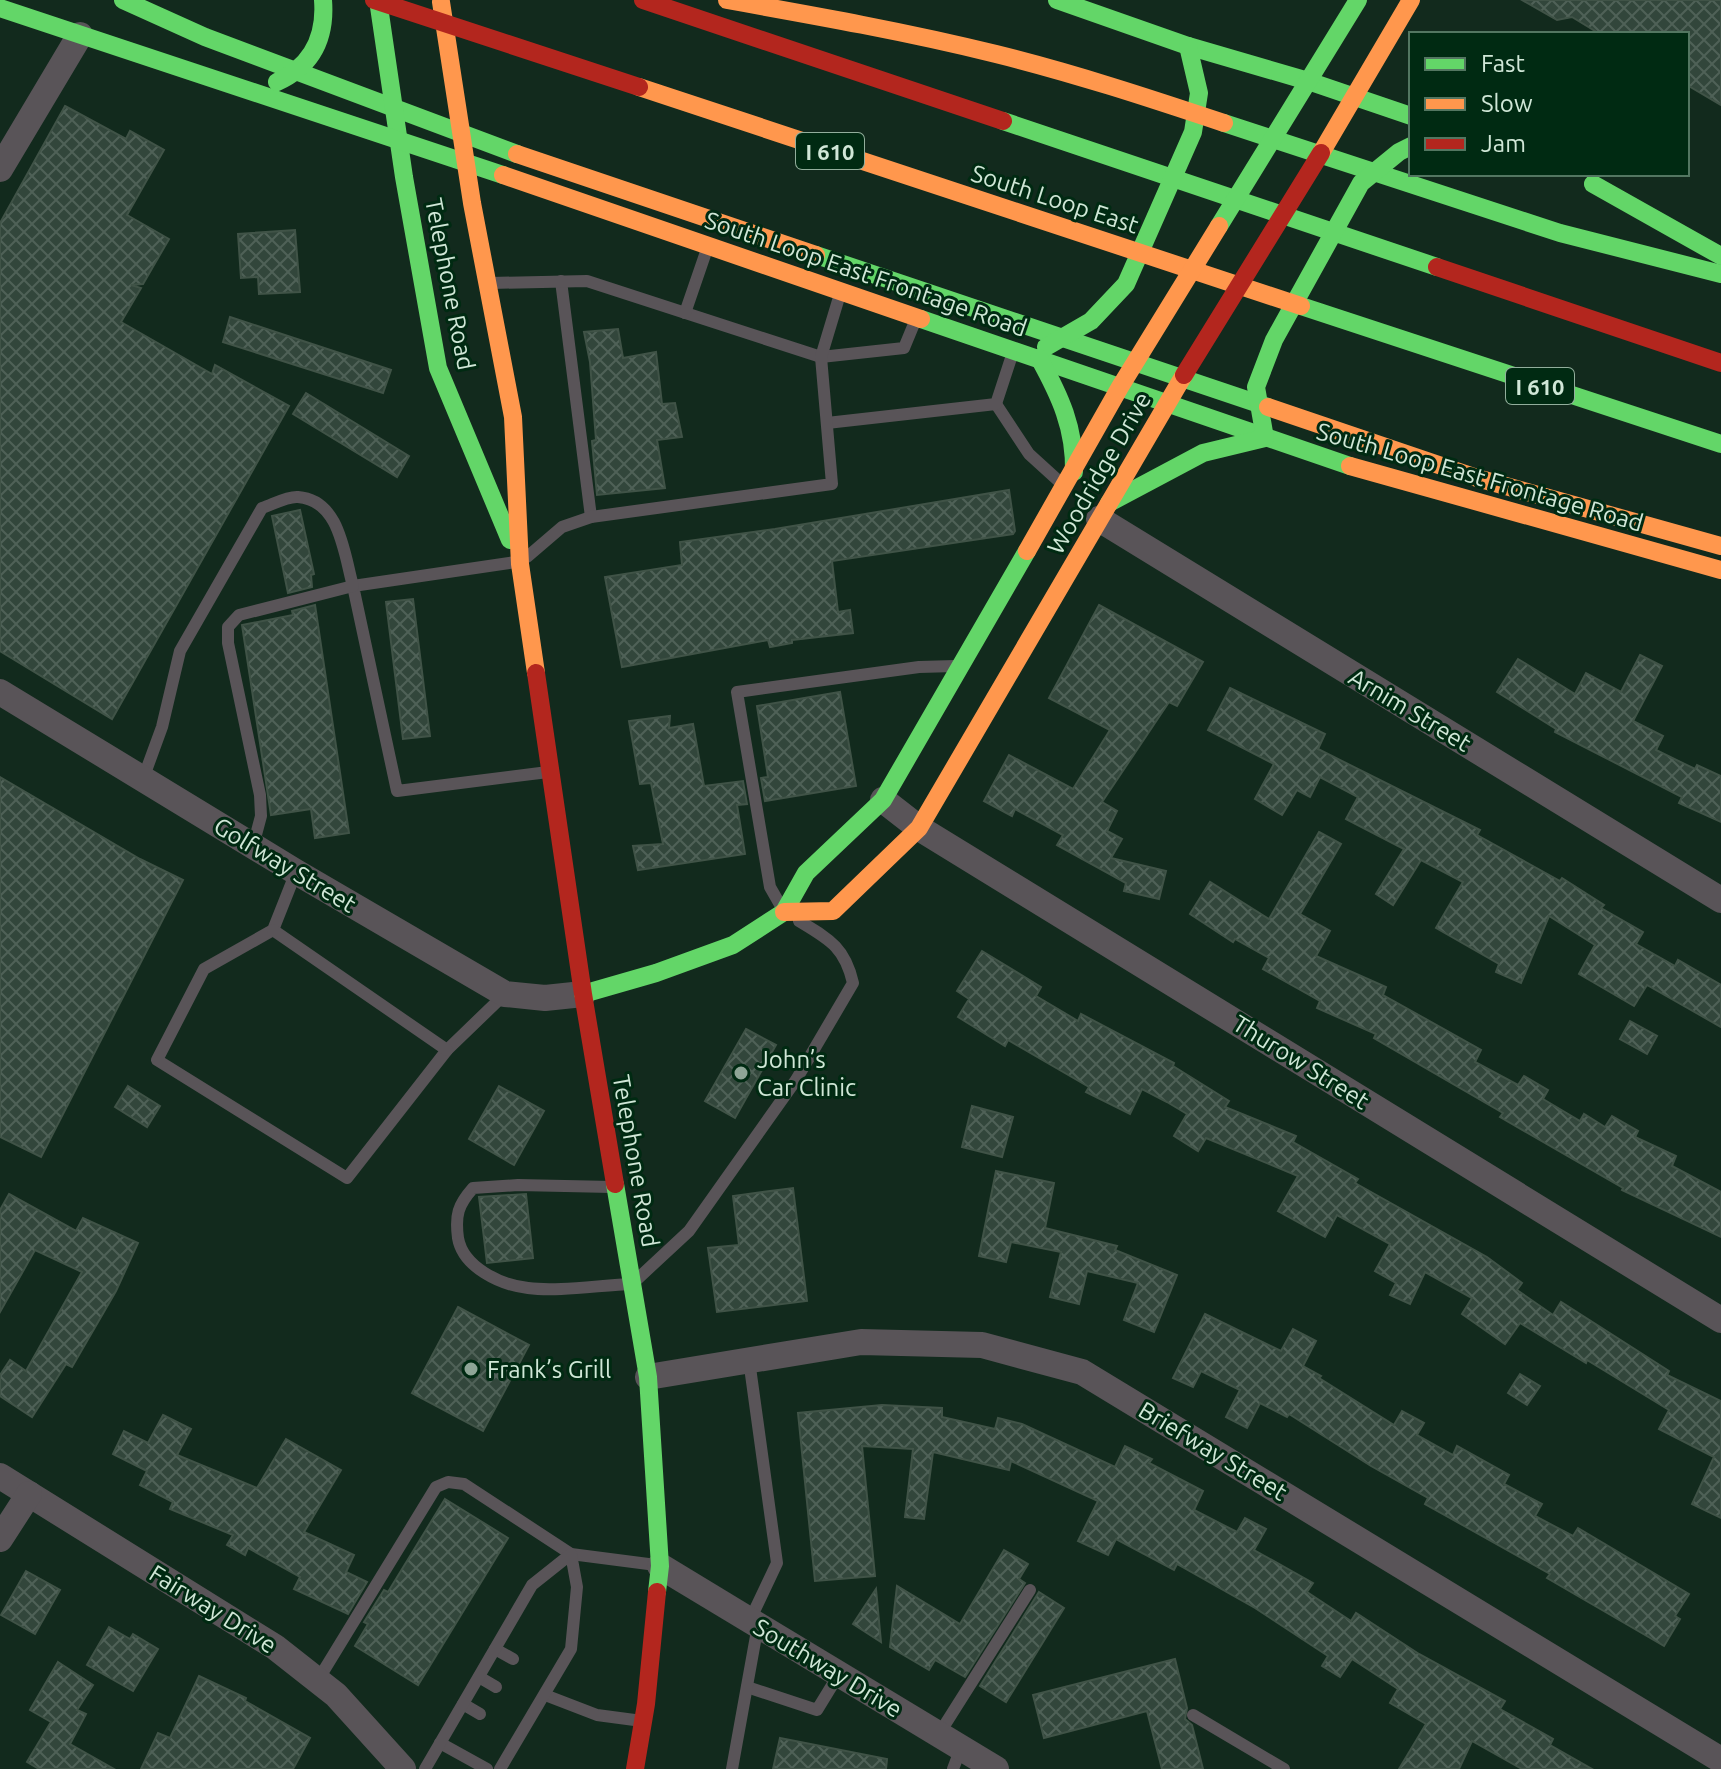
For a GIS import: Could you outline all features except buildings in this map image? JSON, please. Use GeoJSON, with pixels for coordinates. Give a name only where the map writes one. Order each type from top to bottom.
{"type":"FeatureCollection","features":[{"type":"Feature","properties":{"kind":"main road"},"geometry":{"type":"LineString","coordinates":[[252,90],[282,81],[304,66],[316,52],[325,17],[323,0]]}},
{"type":"Feature","properties":{"kind":"main road","name":"South Loop East"},"geometry":{"type":"LineString","coordinates":[[376,0],[1721,444]]}},
{"type":"Feature","properties":{"kind":"main road","name":"Telephone Road"},"geometry":{"type":"LineString","coordinates":[[376,0],[438,368],[520,562]]}},
{"type":"Feature","properties":{"kind":"main road","name":"Telephone Road"},"geometry":{"type":"LineString","coordinates":[[441,0],[465,163],[513,417],[520,562],[583,994],[648,1377],[660,1566],[644,1722],[635,1769]]}},
{"type":"Feature","properties":{"kind":"main road"},"geometry":{"type":"LineString","coordinates":[[643,0],[1721,363]]}},
{"type":"Feature","properties":{"kind":"main road"},"geometry":{"type":"LineString","coordinates":[[727,0],[930,37],[1088,79],[1437,196],[1721,274]]}},
{"type":"Feature","properties":{"kind":"main road"},"geometry":{"type":"LineString","coordinates":[[1057,0],[1188,46],[1308,81],[1409,115]]}},
{"type":"Feature","properties":{"kind":"main road","name":"Woodridge Drive"},"geometry":{"type":"LineString","coordinates":[[583,994],[656,973],[733,945],[784,912],[806,873],[883,800],[1070,479],[1120,387],[1358,0]]}},
{"type":"Feature","properties":{"kind":"main road","name":"Woodridge Drive"},"geometry":{"type":"LineString","coordinates":[[784,912],[833,911],[919,828],[1166,404],[1356,97],[1411,0]]}},
{"type":"Feature","properties":{"kind":"main road"},"geometry":{"type":"LineString","coordinates":[[131,4],[205,37],[515,153],[1477,478],[1721,546]]}},
{"type":"Feature","properties":{"kind":"main road","name":"South Loop East Frontage Road"},"geometry":{"type":"LineString","coordinates":[[0,8],[252,90],[1326,459],[1721,570]]}},
{"type":"Feature","properties":{"kind":"main road"},"geometry":{"type":"LineString","coordinates":[[1070,479],[1076,446],[1069,416],[1028,355],[1091,321],[1126,284],[1193,132],[1199,93],[1188,46]]}},
{"type":"Feature","properties":{"kind":"main road"},"geometry":{"type":"LineString","coordinates":[[1104,512],[1203,453],[1265,438],[1256,387],[1274,340],[1361,183],[1409,147]]}},
{"type":"Feature","properties":{"kind":"main road"},"geometry":{"type":"LineString","coordinates":[[1721,238],[1586,181],[1721,256]]}},
{"type":"Feature","properties":{"kind":"main road"},"geometry":{"type":"LineString","coordinates":[[1528,518],[1721,538]]}},
{"type":"Feature","properties":{"kind":"street"},"geometry":{"type":"LineString","coordinates":[[0,169],[13,138],[80,35]]}},
{"type":"Feature","properties":{"kind":"street","name":"Arnim Street"},"geometry":{"type":"LineString","coordinates":[[1104,512],[1721,900]]}},
{"type":"Feature","properties":{"kind":"street","name":"Golfway Street"},"geometry":{"type":"LineString","coordinates":[[0,692],[296,872],[505,994],[545,998],[583,994]]}},
{"type":"Feature","properties":{"kind":"street","name":"Thurow Street"},"geometry":{"type":"LineString","coordinates":[[883,800],[919,828],[1721,1320]]}},
{"type":"Feature","properties":{"kind":"street","name":"Briefway Street"},"geometry":{"type":"LineString","coordinates":[[648,1377],[861,1342],[982,1345],[1082,1372],[1721,1760]]}},
{"type":"Feature","properties":{"kind":"street","name":"Fairway Drive"},"geometry":{"type":"LineString","coordinates":[[0,1476],[275,1647],[336,1695],[403,1769]]}},
{"type":"Feature","properties":{"kind":"street"},"geometry":{"type":"LineString","coordinates":[[0,1539],[29,1494]]}},
{"type":"Feature","properties":{"kind":"street","name":"Southway Drive"},"geometry":{"type":"LineString","coordinates":[[660,1566],[839,1674],[951,1750],[996,1769]]}},
{"type":"Feature","properties":{"kind":"lane"},"geometry":{"type":"LineString","coordinates":[[685,313],[708,246]]}},
{"type":"Feature","properties":{"kind":"lane"},"geometry":{"type":"LineString","coordinates":[[561,281],[591,517]]}},
{"type":"Feature","properties":{"kind":"lane"},"geometry":{"type":"LineString","coordinates":[[487,283],[587,281],[821,357],[904,348],[917,317]]}},
{"type":"Feature","properties":{"kind":"lane"},"geometry":{"type":"LineString","coordinates":[[253,846],[261,816],[260,795],[228,643],[228,627],[239,615],[353,586],[520,562],[562,527],[591,517],[832,484],[821,357],[841,291]]}},
{"type":"Feature","properties":{"kind":"lane"},"geometry":{"type":"LineString","coordinates":[[996,404],[1028,355]]}},
{"type":"Feature","properties":{"kind":"lane"},"geometry":{"type":"LineString","coordinates":[[827,423],[996,404]]}},
{"type":"Feature","properties":{"kind":"lane"},"geometry":{"type":"LineString","coordinates":[[996,404],[1029,454],[1070,479]]}},
{"type":"Feature","properties":{"kind":"lane"},"geometry":{"type":"LineString","coordinates":[[143,779],[162,727],[180,651],[262,508],[296,496],[321,505],[334,518],[353,586],[397,791],[551,772]]}},
{"type":"Feature","properties":{"kind":"lane"},"geometry":{"type":"LineString","coordinates":[[616,1187],[518,1185],[473,1188],[459,1204],[457,1228],[460,1250],[482,1273],[527,1288],[632,1284],[689,1231],[796,1080],[853,983],[849,963],[838,947],[784,912],[770,887],[737,692],[919,667],[961,666]]}},
{"type":"Feature","properties":{"kind":"lane"},"geometry":{"type":"LineString","coordinates":[[296,872],[273,930],[204,969],[157,1060],[347,1178],[447,1050],[505,994]]}},
{"type":"Feature","properties":{"kind":"lane"},"geometry":{"type":"LineString","coordinates":[[273,930],[447,1050]]}},
{"type":"Feature","properties":{"kind":"lane"},"geometry":{"type":"LineString","coordinates":[[732,1769],[747,1687],[754,1623],[777,1563],[749,1360]]}},
{"type":"Feature","properties":{"kind":"lane"},"geometry":{"type":"LineString","coordinates":[[318,1680],[436,1487],[448,1482],[464,1484],[571,1554],[660,1566]]}},
{"type":"Feature","properties":{"kind":"lane"},"geometry":{"type":"LineString","coordinates":[[425,1769],[532,1585],[571,1554]]}},
{"type":"Feature","properties":{"kind":"lane"},"geometry":{"type":"LineString","coordinates":[[500,1769],[545,1695],[546,1679],[571,1649],[577,1587],[571,1554]]}},
{"type":"Feature","properties":{"kind":"lane"},"geometry":{"type":"LineString","coordinates":[[951,1750],[1030,1590]]}},
{"type":"Feature","properties":{"kind":"lane"},"geometry":{"type":"LineString","coordinates":[[495,1649],[513,1659]]}},
{"type":"Feature","properties":{"kind":"lane"},"geometry":{"type":"LineString","coordinates":[[747,1687],[817,1710],[839,1674]]}},
{"type":"Feature","properties":{"kind":"lane"},"geometry":{"type":"LineString","coordinates":[[479,1677],[496,1687]]}},
{"type":"Feature","properties":{"kind":"lane"},"geometry":{"type":"LineString","coordinates":[[545,1695],[597,1715],[644,1722]]}},
{"type":"Feature","properties":{"kind":"lane"},"geometry":{"type":"LineString","coordinates":[[523,1703],[536,1711]]}},
{"type":"Feature","properties":{"kind":"lane"},"geometry":{"type":"LineString","coordinates":[[463,1704],[480,1714]]}},
{"type":"Feature","properties":{"kind":"lane"},"geometry":{"type":"LineString","coordinates":[[1193,1715],[1277,1767]]}},
{"type":"Feature","properties":{"kind":"lane"},"geometry":{"type":"LineString","coordinates":[[507,1730],[520,1738]]}},
{"type":"Feature","properties":{"kind":"lane"},"geometry":{"type":"LineString","coordinates":[[440,1743],[487,1769]]}},
{"type":"Feature","properties":{"kind":"traffic: fast"},"geometry":{"type":"LineString","coordinates":[[123,0],[205,37],[517,154]]}},
{"type":"Feature","properties":{"kind":"traffic: fast"},"geometry":{"type":"LineString","coordinates":[[277,82],[299,68],[314,49],[322,27],[323,0]]}},
{"type":"Feature","properties":{"kind":"traffic: fast"},"geometry":{"type":"LineString","coordinates":[[378,0],[404,177],[438,368],[510,540]]}},
{"type":"Feature","properties":{"kind":"traffic: fast"},"geometry":{"type":"LineString","coordinates":[[1057,0],[1188,46],[1308,81],[1409,115]]}},
{"type":"Feature","properties":{"kind":"traffic: fast"},"geometry":{"type":"LineString","coordinates":[[1219,226],[1358,0]]}},
{"type":"Feature","properties":{"kind":"traffic: fast"},"geometry":{"type":"LineString","coordinates":[[0,8],[503,175]]}},
{"type":"Feature","properties":{"kind":"traffic: fast"},"geometry":{"type":"LineString","coordinates":[[1046,347],[1091,321],[1126,284],[1193,132],[1199,93],[1188,46]]}},
{"type":"Feature","properties":{"kind":"traffic: fast"},"geometry":{"type":"LineString","coordinates":[[1003,121],[1437,267]]}},
{"type":"Feature","properties":{"kind":"traffic: fast"},"geometry":{"type":"LineString","coordinates":[[1224,123],[1560,233],[1721,274]]}},
{"type":"Feature","properties":{"kind":"traffic: fast"},"geometry":{"type":"LineString","coordinates":[[1109,503],[1203,453],[1265,438],[1256,387],[1274,340],[1361,183],[1409,147]]}},
{"type":"Feature","properties":{"kind":"traffic: fast"},"geometry":{"type":"LineString","coordinates":[[1593,184],[1721,256]]}},
{"type":"Feature","properties":{"kind":"traffic: fast"},"geometry":{"type":"LineString","coordinates":[[816,255],[1268,407]]}},
{"type":"Feature","properties":{"kind":"traffic: fast"},"geometry":{"type":"LineString","coordinates":[[1301,306],[1721,444]]}},
{"type":"Feature","properties":{"kind":"traffic: fast"},"geometry":{"type":"LineString","coordinates":[[921,319],[1350,466]]}},
{"type":"Feature","properties":{"kind":"traffic: fast"},"geometry":{"type":"LineString","coordinates":[[1039,358],[1065,413],[1072,441],[1074,472]]}},
{"type":"Feature","properties":{"kind":"traffic: fast"},"geometry":{"type":"LineString","coordinates":[[583,994],[656,973],[733,945],[784,912],[806,873],[883,800],[1027,551]]}},
{"type":"Feature","properties":{"kind":"traffic: fast"},"geometry":{"type":"LineString","coordinates":[[615,1184],[648,1377],[660,1566],[657,1592]]}},
{"type":"Feature","properties":{"kind":"traffic: slow"},"geometry":{"type":"LineString","coordinates":[[727,0],[896,31],[996,54],[1224,123]]}},
{"type":"Feature","properties":{"kind":"traffic: slow"},"geometry":{"type":"LineString","coordinates":[[1321,153],[1411,0]]}},
{"type":"Feature","properties":{"kind":"traffic: slow"},"geometry":{"type":"LineString","coordinates":[[441,2],[472,203],[513,417],[520,564],[536,673]]}},
{"type":"Feature","properties":{"kind":"traffic: slow"},"geometry":{"type":"LineString","coordinates":[[639,87],[1301,306]]}},
{"type":"Feature","properties":{"kind":"traffic: slow"},"geometry":{"type":"LineString","coordinates":[[517,154],[816,255]]}},
{"type":"Feature","properties":{"kind":"traffic: slow"},"geometry":{"type":"LineString","coordinates":[[503,175],[921,319]]}},
{"type":"Feature","properties":{"kind":"traffic: slow"},"geometry":{"type":"LineString","coordinates":[[1027,551],[1120,387],[1219,226]]}},
{"type":"Feature","properties":{"kind":"traffic: slow"},"geometry":{"type":"LineString","coordinates":[[784,912],[833,911],[919,828],[1184,375]]}},
{"type":"Feature","properties":{"kind":"traffic: slow"},"geometry":{"type":"LineString","coordinates":[[1268,407],[1477,478],[1721,546]]}},
{"type":"Feature","properties":{"kind":"traffic: slow"},"geometry":{"type":"LineString","coordinates":[[1350,466],[1721,570]]}},
{"type":"Feature","properties":{"kind":"traffic: jam"},"geometry":{"type":"LineString","coordinates":[[374,0],[639,87]]}},
{"type":"Feature","properties":{"kind":"traffic: jam"},"geometry":{"type":"LineString","coordinates":[[643,0],[1003,121]]}},
{"type":"Feature","properties":{"kind":"traffic: jam"},"geometry":{"type":"LineString","coordinates":[[1184,375],[1321,153]]}},
{"type":"Feature","properties":{"kind":"traffic: jam"},"geometry":{"type":"LineString","coordinates":[[1437,267],[1721,363]]}},
{"type":"Feature","properties":{"kind":"traffic: jam"},"geometry":{"type":"LineString","coordinates":[[536,673],[583,994],[615,1184]]}},
{"type":"Feature","properties":{"kind":"traffic: jam"},"geometry":{"type":"LineString","coordinates":[[635,1769],[646,1704],[657,1592]]}},
{"type":"Feature","properties":{"kind":"place","name":"John’s Car Clinic"},"geometry":{"type":"Point","coordinates":[741,1073]}},
{"type":"Feature","properties":{"kind":"place","name":"Frank’s Grill"},"geometry":{"type":"Point","coordinates":[471,1369]}}]}
